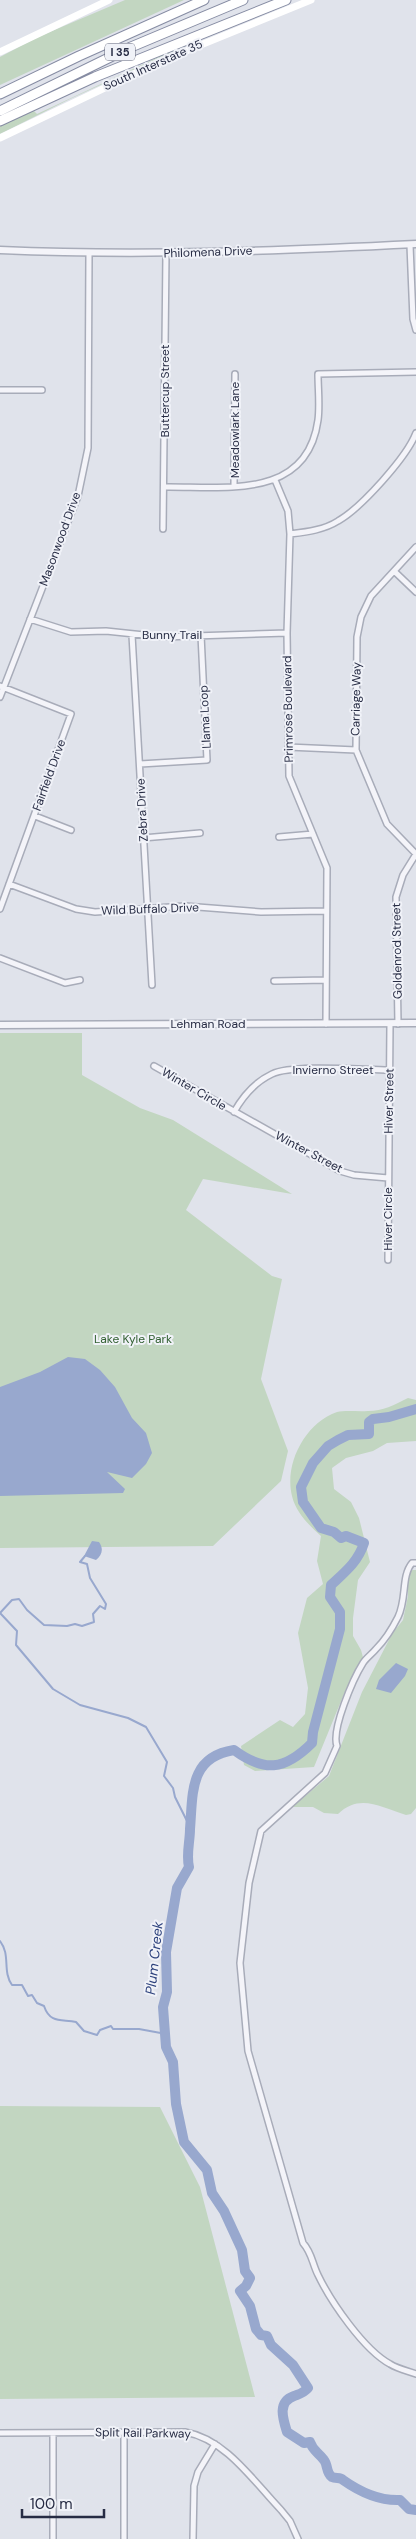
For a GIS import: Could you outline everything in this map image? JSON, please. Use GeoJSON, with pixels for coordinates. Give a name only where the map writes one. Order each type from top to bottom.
{"type":"FeatureCollection","features":[{"type":"Feature","properties":{"kind":"highway","name":"I 35"},"geometry":{"type":"LineString","coordinates":[[0,94],[204,0]]}},
{"type":"Feature","properties":{"kind":"highway","name":"I 35"},"geometry":{"type":"LineString","coordinates":[[0,110],[113,55],[243,0]]}},
{"type":"Feature","properties":{"kind":"highway"},"geometry":{"type":"LineString","coordinates":[[0,121],[96,76],[286,0]]}},
{"type":"Feature","properties":{"kind":"main road"},"geometry":{"type":"LineString","coordinates":[[0,52],[109,0]]}},
{"type":"Feature","properties":{"kind":"main road","name":"South Interstate 35"},"geometry":{"type":"LineString","coordinates":[[0,138],[159,62],[311,0]]}},
{"type":"Feature","properties":{"kind":"street","name":"Philomena Drive"},"geometry":{"type":"LineString","coordinates":[[0,250],[89,254],[166,254],[413,244]]}},
{"type":"Feature","properties":{"kind":"street"},"geometry":{"type":"LineString","coordinates":[[413,244],[416,330]]}},
{"type":"Feature","properties":{"kind":"street","name":"Masonwood Drive"},"geometry":{"type":"LineString","coordinates":[[0,697],[2,687],[78,496],[88,448],[89,254]]}},
{"type":"Feature","properties":{"kind":"street","name":"Buttercup Street"},"geometry":{"type":"LineString","coordinates":[[163,529],[166,254]]}},
{"type":"Feature","properties":{"kind":"street"},"geometry":{"type":"LineString","coordinates":[[164,487],[257,485],[275,480],[299,462],[312,444],[318,418],[318,374],[416,372]]}},
{"type":"Feature","properties":{"kind":"street","name":"Meadowlark Lane"},"geometry":{"type":"LineString","coordinates":[[234,486],[235,374]]}},
{"type":"Feature","properties":{"kind":"street"},"geometry":{"type":"LineString","coordinates":[[0,390],[42,390]]}},
{"type":"Feature","properties":{"kind":"street"},"geometry":{"type":"LineString","coordinates":[[290,534],[321,528],[337,522],[348,514],[403,457],[416,432]]}},
{"type":"Feature","properties":{"kind":"street","name":"Primrose Boulevard"},"geometry":{"type":"LineString","coordinates":[[275,480],[288,511],[290,534],[287,633],[290,776],[327,868],[326,1024]]}},
{"type":"Feature","properties":{"kind":"street","name":"Carriage Way"},"geometry":{"type":"LineString","coordinates":[[416,547],[371,596],[360,616],[357,637],[356,750],[387,824],[416,854]]}},
{"type":"Feature","properties":{"kind":"street"},"geometry":{"type":"LineString","coordinates":[[394,571],[416,592]]}},
{"type":"Feature","properties":{"kind":"street","name":"Bunny Trail"},"geometry":{"type":"LineString","coordinates":[[30,619],[70,632],[106,631],[163,638],[287,633]]}},
{"type":"Feature","properties":{"kind":"street","name":"Zebra Drive"},"geometry":{"type":"LineString","coordinates":[[132,635],[152,986]]}},
{"type":"Feature","properties":{"kind":"street","name":"Llama Loop"},"geometry":{"type":"LineString","coordinates":[[140,764],[208,760],[201,635]]}},
{"type":"Feature","properties":{"kind":"street","name":"Fairfield Drive"},"geometry":{"type":"LineString","coordinates":[[0,909],[71,714],[2,687]]}},
{"type":"Feature","properties":{"kind":"street"},"geometry":{"type":"LineString","coordinates":[[288,747],[356,750]]}},
{"type":"Feature","properties":{"kind":"street"},"geometry":{"type":"LineString","coordinates":[[34,816],[71,830]]}},
{"type":"Feature","properties":{"kind":"street"},"geometry":{"type":"LineString","coordinates":[[143,838],[200,833]]}},
{"type":"Feature","properties":{"kind":"street"},"geometry":{"type":"LineString","coordinates":[[279,837],[313,834]]}},
{"type":"Feature","properties":{"kind":"street","name":"Goldenrod Street"},"geometry":{"type":"LineString","coordinates":[[398,1024],[396,897],[402,875],[416,854]]}},
{"type":"Feature","properties":{"kind":"street","name":"Wild Buffalo Drive"},"geometry":{"type":"LineString","coordinates":[[9,884],[76,909],[100,912],[184,906],[261,912],[326,912]]}},
{"type":"Feature","properties":{"kind":"street"},"geometry":{"type":"LineString","coordinates":[[0,958],[65,983],[80,980]]}},
{"type":"Feature","properties":{"kind":"street"},"geometry":{"type":"LineString","coordinates":[[274,981],[326,980]]}},
{"type":"Feature","properties":{"kind":"street","name":"Lehman Road"},"geometry":{"type":"LineString","coordinates":[[0,1025],[416,1023]]}},
{"type":"Feature","properties":{"kind":"street","name":"Hiver Street"},"geometry":{"type":"LineString","coordinates":[[388,1178],[390,1024]]}},
{"type":"Feature","properties":{"kind":"street","name":"Winter Circle"},"geometry":{"type":"LineString","coordinates":[[154,1066],[234,1112]]}},
{"type":"Feature","properties":{"kind":"street","name":"Invierno Street"},"geometry":{"type":"LineString","coordinates":[[234,1112],[246,1093],[274,1073],[294,1070],[389,1070]]}},
{"type":"Feature","properties":{"kind":"street","name":"Winter Street"},"geometry":{"type":"LineString","coordinates":[[234,1112],[340,1170],[354,1175],[388,1178]]}},
{"type":"Feature","properties":{"kind":"street","name":"Hiver Circle"},"geometry":{"type":"LineString","coordinates":[[388,1178],[388,1260]]}},
{"type":"Feature","properties":{"kind":"street"},"geometry":{"type":"LineString","coordinates":[[416,1563],[412,1563],[406,1570],[404,1601],[398,1617],[386,1637],[364,1661],[357,1674],[341,1715],[335,1740],[337,1746],[325,1772],[261,1831],[249,1883],[240,1962],[248,2051],[303,2243],[310,2250],[317,2273],[327,2291],[366,2344],[391,2365],[416,2374]]}},
{"type":"Feature","properties":{"kind":"street"},"geometry":{"type":"LineString","coordinates":[[53,2432],[53,2539]]}},
{"type":"Feature","properties":{"kind":"street"},"geometry":{"type":"LineString","coordinates":[[124,2432],[124,2539]]}},
{"type":"Feature","properties":{"kind":"street","name":"Split Rail Parkway"},"geometry":{"type":"LineString","coordinates":[[0,2433],[185,2432],[199,2435],[215,2444],[281,2510],[290,2521],[298,2539]]}},
{"type":"Feature","properties":{"kind":"street"},"geometry":{"type":"LineString","coordinates":[[193,2539],[194,2486],[198,2472],[215,2444]]}},
{"type":"Feature","properties":{"kind":"green space"},"geometry":{"type":"Polygon","coordinates":[[[125,0],[184,0],[0,85],[0,57],[38,37],[125,0]]]}},
{"type":"Feature","properties":{"kind":"green space"},"geometry":{"type":"Polygon","coordinates":[[[229,26],[70,99],[0,134],[0,126],[33,110],[37,114],[165,54],[165,52],[229,26]]]}},
{"type":"Feature","properties":{"kind":"green space","name":"Lake Kyle Park"},"geometry":{"type":"Polygon","coordinates":[[[0,1033],[82,1033],[82,1075],[140,1108],[173,1120],[292,1194],[203,1179],[186,1210],[272,1276],[282,1279],[261,1379],[288,1451],[281,1481],[213,1546],[0,1548],[0,1033]]]}},
{"type":"Feature","properties":{"kind":"green space"},"geometry":{"type":"Polygon","coordinates":[[[408,1398],[416,1400],[416,1441],[387,1443],[373,1451],[346,1458],[332,1468],[334,1489],[351,1502],[359,1518],[370,1562],[358,1580],[353,1618],[353,1636],[361,1650],[364,1661],[346,1689],[314,1767],[255,1771],[244,1765],[241,1746],[280,1720],[293,1727],[305,1714],[308,1688],[298,1633],[307,1598],[323,1584],[317,1561],[321,1536],[300,1513],[292,1496],[290,1484],[294,1458],[299,1446],[307,1435],[315,1425],[326,1417],[341,1411],[384,1409],[408,1398]]]}},
{"type":"Feature","properties":{"kind":"green space"},"geometry":{"type":"Polygon","coordinates":[[[412,1570],[416,1570],[416,1808],[411,1814],[406,1815],[379,1806],[362,1803],[354,1804],[338,1814],[324,1813],[313,1807],[292,1807],[329,1776],[362,1692],[392,1634],[403,1620],[408,1596],[408,1574],[412,1570]]]}},
{"type":"Feature","properties":{"kind":"green space"},"geometry":{"type":"Polygon","coordinates":[[[0,2106],[160,2107],[200,2187],[255,2397],[0,2399],[0,2106]]]}},
{"type":"Feature","properties":{"kind":"water"},"geometry":{"type":"Polygon","coordinates":[[[68,1357],[85,1359],[100,1370],[115,1387],[132,1418],[146,1433],[152,1453],[146,1464],[132,1478],[107,1472],[125,1489],[123,1493],[0,1496],[0,1387],[40,1372],[68,1357]]]}},
{"type":"Feature","properties":{"kind":"water"},"geometry":{"type":"Polygon","coordinates":[[[92,1541],[99,1542],[102,1549],[100,1556],[96,1560],[84,1556],[92,1541]]]}},
{"type":"Feature","properties":{"kind":"water"},"geometry":{"type":"Polygon","coordinates":[[[396,1663],[408,1669],[405,1676],[391,1693],[376,1689],[379,1680],[396,1663]]]}},
{"type":"Feature","properties":{"kind":"waterway","name":"Plum Creek"},"geometry":{"type":"LineString","coordinates":[[416,1409],[389,1417],[373,1419],[369,1422],[369,1434],[348,1435],[328,1446],[313,1463],[301,1487],[303,1502],[321,1528],[334,1532],[341,1538],[346,1536],[364,1543],[355,1561],[331,1585],[330,1597],[340,1612],[340,1629],[313,1732],[312,1743],[292,1759],[283,1763],[264,1765],[234,1750],[219,1754],[209,1760],[201,1769],[193,1790],[188,1853],[189,1867],[177,1888],[166,1952],[167,1992],[163,2007],[166,2047],[173,2062],[176,2104],[184,2142],[207,2170],[212,2193],[224,2211],[242,2250],[245,2271],[250,2278],[246,2286],[240,2291],[250,2306],[256,2329],[261,2335],[267,2336],[271,2345],[293,2365],[308,2388],[285,2402],[283,2411],[287,2432],[304,2443],[310,2442],[314,2450],[324,2460],[332,2477],[342,2479],[370,2495],[400,2500],[409,2509],[416,2510]]}},
{"type":"Feature","properties":{"kind":"waterway"},"geometry":{"type":"LineString","coordinates":[[85,1556],[80,1562],[87,1564],[90,1578],[106,1604],[105,1609],[100,1606],[93,1614],[94,1622],[82,1626],[75,1624],[67,1626],[44,1625],[27,1610],[19,1599],[12,1600],[0,1613],[17,1631],[16,1645],[53,1689],[80,1705],[128,1718],[146,1727],[167,1762],[164,1776],[173,1788],[175,1797],[190,1827]]}},
{"type":"Feature","properties":{"kind":"waterway"},"geometry":{"type":"LineString","coordinates":[[0,1941],[5,1952],[7,1974],[12,1985],[22,1985],[28,1996],[32,1995],[37,2003],[44,2006],[53,2018],[76,2022],[84,2031],[97,2035],[100,2030],[111,2026],[113,2029],[139,2029],[166,2034]]}}]}
